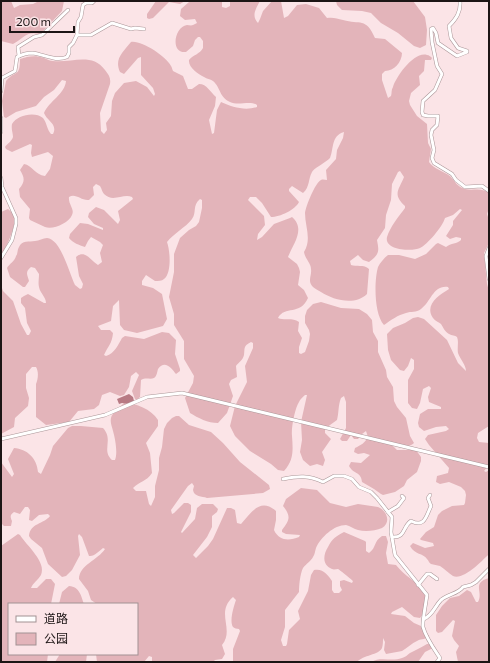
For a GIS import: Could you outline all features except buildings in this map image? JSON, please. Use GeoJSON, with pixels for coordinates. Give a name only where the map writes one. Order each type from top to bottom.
{"type":"FeatureCollection","features":[{"type":"Feature","properties":{"kind":"street"},"geometry":{"type":"LineString","coordinates":[[19,56],[31,53],[52,58],[67,57],[69,53],[69,46],[73,43],[77,35],[78,22],[81,17],[83,5],[94,1]]}},
{"type":"Feature","properties":{"kind":"street"},"geometry":{"type":"LineString","coordinates":[[460,1],[457,17],[449,26],[450,36],[458,48],[468,52],[455,56],[438,43],[436,32],[433,28],[432,29],[432,42],[436,63],[442,74],[435,90],[423,101],[422,112],[425,116],[438,117],[437,125],[432,130],[431,135],[434,150],[432,158],[436,165],[452,174],[456,180],[465,187],[482,186],[489,191]]}},
{"type":"Feature","properties":{"kind":"street"},"geometry":{"type":"LineString","coordinates":[[1,91],[2,78],[15,71],[17,57],[19,56],[18,47],[34,37],[42,35],[68,10]]}},
{"type":"Feature","properties":{"kind":"street"},"geometry":{"type":"LineString","coordinates":[[77,35],[91,35],[112,23],[131,29],[144,29]]}},
{"type":"Feature","properties":{"kind":"street"},"geometry":{"type":"LineString","coordinates":[[1,118],[1,132]]}},
{"type":"Feature","properties":{"kind":"street"},"geometry":{"type":"LineString","coordinates":[[1,178],[2,187],[16,218],[12,240],[1,258]]}},
{"type":"Feature","properties":{"kind":"street"},"geometry":{"type":"LineString","coordinates":[[489,248],[486,256],[489,279]]}},
{"type":"Feature","properties":{"kind":"street"},"geometry":{"type":"LineString","coordinates":[[1,439],[105,415],[147,397],[182,393],[489,467]]}},
{"type":"Feature","properties":{"kind":"street"},"geometry":{"type":"LineString","coordinates":[[283,479],[301,476],[314,478],[323,482],[334,476],[344,476],[352,479],[359,488],[371,492],[388,512],[392,517],[392,537],[395,555],[427,595],[423,626],[431,644],[440,658],[437,662]]}},
{"type":"Feature","properties":{"kind":"street"},"geometry":{"type":"LineString","coordinates":[[392,537],[401,536],[408,523],[411,521],[420,524],[426,518],[431,506],[428,498],[430,495]]}},
{"type":"Feature","properties":{"kind":"street"},"geometry":{"type":"LineString","coordinates":[[388,512],[398,506],[404,498],[402,496]]}},
{"type":"Feature","properties":{"kind":"street"},"geometry":{"type":"LineString","coordinates":[[424,618],[428,617],[442,599],[448,595],[459,592],[462,587],[476,582],[489,569]]}},
{"type":"Feature","properties":{"kind":"street"},"geometry":{"type":"LineString","coordinates":[[418,585],[427,574],[430,574],[437,580]]}},
{"type":"Feature","properties":{"kind":"green space"},"geometry":{"type":"Polygon","coordinates":[[[1,1],[11,1],[14,8],[20,5],[33,4],[39,1],[64,1],[62,11],[43,31],[39,34],[35,33],[28,35],[13,44],[1,41],[1,1]]]}},
{"type":"Feature","properties":{"kind":"green space"},"geometry":{"type":"Polygon","coordinates":[[[156,1],[185,1],[180,4],[169,2],[153,18],[149,19],[147,18],[147,14],[156,1]]]}},
{"type":"Feature","properties":{"kind":"green space"},"geometry":{"type":"Polygon","coordinates":[[[188,1],[222,1],[222,7],[226,8],[230,6],[230,1],[260,1],[255,15],[258,23],[263,11],[272,1],[281,1],[284,18],[288,16],[297,5],[306,4],[319,8],[327,18],[365,24],[372,31],[375,38],[385,39],[402,53],[401,60],[397,65],[382,74],[382,80],[388,98],[391,96],[392,88],[398,77],[411,61],[422,55],[428,55],[432,58],[431,60],[425,60],[424,71],[419,76],[420,85],[411,93],[409,101],[417,116],[427,124],[428,143],[431,149],[429,162],[450,176],[462,188],[468,190],[483,190],[489,193],[489,208],[487,214],[489,220],[489,237],[488,245],[484,253],[489,291],[489,426],[478,433],[477,438],[479,442],[489,443],[489,465],[484,471],[486,472],[489,470],[489,554],[462,576],[453,576],[440,566],[431,564],[425,557],[414,551],[410,546],[413,543],[425,548],[434,546],[433,543],[420,539],[426,532],[434,527],[438,515],[442,511],[452,506],[464,505],[466,495],[465,491],[461,487],[449,482],[440,484],[436,482],[437,476],[448,473],[449,468],[425,439],[428,435],[449,429],[446,426],[436,427],[424,431],[419,427],[418,423],[420,414],[428,409],[441,409],[441,407],[429,402],[428,397],[431,388],[429,386],[423,389],[417,409],[412,408],[408,403],[408,380],[414,369],[414,360],[411,358],[404,371],[400,370],[391,360],[388,350],[387,334],[393,328],[413,318],[418,317],[424,319],[447,340],[458,363],[466,371],[458,353],[457,337],[446,332],[441,324],[434,319],[430,309],[437,297],[449,289],[448,287],[443,287],[439,289],[421,309],[400,315],[384,325],[378,313],[376,280],[378,267],[388,255],[399,255],[415,259],[426,254],[438,243],[446,247],[461,240],[461,238],[456,237],[450,239],[446,236],[453,225],[453,221],[462,210],[460,209],[453,215],[445,218],[434,235],[420,248],[405,250],[390,245],[387,241],[388,233],[405,208],[398,195],[404,177],[400,171],[398,172],[392,184],[391,200],[386,215],[385,228],[377,240],[377,254],[369,262],[363,260],[358,255],[350,261],[351,265],[353,266],[367,267],[369,269],[367,294],[362,298],[350,301],[326,295],[315,288],[310,283],[311,267],[304,252],[308,242],[305,213],[316,185],[321,180],[327,180],[326,170],[336,159],[337,150],[343,138],[344,132],[335,139],[330,158],[312,172],[305,191],[303,193],[292,186],[289,189],[289,191],[299,202],[291,210],[279,216],[271,217],[256,197],[250,197],[248,200],[264,216],[265,225],[258,234],[257,240],[262,237],[274,224],[292,217],[298,226],[297,237],[288,257],[297,264],[299,268],[300,272],[298,285],[304,290],[308,298],[301,307],[285,312],[278,318],[299,322],[298,331],[302,338],[299,353],[301,354],[305,352],[309,341],[310,334],[305,323],[305,316],[307,310],[313,304],[321,302],[341,308],[359,309],[367,314],[372,320],[373,332],[378,341],[378,352],[386,370],[387,377],[393,387],[394,401],[406,418],[410,436],[414,443],[409,446],[391,444],[397,450],[416,450],[421,457],[417,472],[407,480],[404,486],[395,492],[383,495],[362,482],[359,474],[353,471],[349,466],[351,462],[361,463],[370,455],[364,453],[358,454],[354,452],[355,448],[363,444],[367,439],[368,437],[366,431],[358,439],[354,439],[351,435],[347,441],[342,441],[340,439],[346,428],[346,402],[344,396],[340,401],[337,420],[325,429],[325,433],[331,439],[322,452],[325,460],[323,466],[317,464],[310,466],[303,460],[300,452],[302,440],[301,422],[307,395],[301,399],[296,409],[292,428],[292,455],[290,463],[284,471],[278,470],[250,451],[235,436],[230,426],[235,406],[247,382],[245,366],[253,348],[253,343],[251,342],[246,346],[242,360],[236,366],[237,377],[231,380],[229,384],[233,396],[227,413],[218,423],[203,420],[190,413],[185,398],[193,383],[194,376],[184,359],[184,341],[174,325],[174,314],[169,297],[174,272],[174,254],[180,238],[199,222],[202,208],[202,200],[200,199],[196,204],[192,219],[167,242],[170,261],[167,276],[160,281],[155,281],[146,275],[142,281],[142,285],[153,288],[162,294],[167,319],[163,326],[137,333],[124,330],[120,325],[119,300],[113,306],[111,321],[98,326],[101,330],[110,330],[113,333],[111,342],[104,355],[106,356],[114,351],[122,338],[125,336],[144,339],[162,332],[169,333],[176,340],[175,354],[180,371],[176,374],[168,366],[161,366],[154,378],[141,380],[140,397],[137,400],[135,399],[132,391],[139,375],[136,372],[131,376],[129,387],[124,395],[120,396],[110,392],[102,395],[99,405],[94,409],[78,411],[69,422],[46,425],[36,417],[36,384],[38,373],[36,367],[32,367],[26,374],[26,388],[29,398],[28,406],[15,418],[14,427],[1,434],[1,285],[3,291],[13,301],[21,324],[27,335],[29,335],[31,331],[27,323],[25,308],[21,303],[21,298],[28,294],[46,303],[39,287],[39,274],[35,268],[31,267],[28,270],[27,273],[29,281],[25,287],[10,277],[7,268],[17,254],[18,248],[22,243],[26,242],[44,238],[52,240],[64,257],[75,285],[80,289],[82,288],[83,284],[79,276],[76,257],[82,254],[88,256],[98,265],[102,262],[100,253],[103,245],[91,237],[85,247],[76,244],[69,238],[70,234],[80,223],[88,224],[103,230],[103,228],[94,224],[88,217],[89,213],[96,207],[104,210],[118,224],[120,220],[118,211],[133,199],[129,196],[114,198],[107,197],[103,193],[100,186],[96,184],[93,187],[94,195],[89,200],[74,196],[69,197],[69,202],[73,213],[68,221],[56,227],[48,228],[30,220],[30,209],[20,197],[19,189],[24,180],[20,170],[24,164],[39,174],[45,176],[50,169],[53,156],[48,152],[32,157],[32,145],[30,144],[12,152],[5,147],[13,137],[12,124],[22,116],[31,114],[40,116],[43,118],[51,134],[53,134],[53,125],[44,113],[49,105],[63,90],[66,81],[62,80],[54,90],[44,97],[36,106],[16,112],[6,118],[4,117],[2,101],[6,81],[18,71],[20,59],[26,57],[38,56],[51,61],[94,61],[105,70],[109,75],[110,80],[100,113],[101,131],[104,134],[107,130],[106,123],[111,116],[112,101],[115,93],[124,83],[136,81],[147,87],[154,96],[155,94],[153,88],[141,75],[141,57],[138,58],[124,74],[120,72],[118,67],[122,52],[131,42],[135,42],[147,46],[159,53],[168,62],[173,71],[183,76],[188,89],[192,89],[199,84],[202,84],[216,97],[215,106],[209,120],[212,134],[214,133],[217,110],[221,102],[234,107],[243,108],[257,107],[257,105],[251,103],[233,103],[226,100],[213,81],[205,78],[192,68],[189,60],[203,48],[203,41],[200,37],[195,40],[193,46],[186,52],[178,49],[176,40],[179,30],[187,25],[197,23],[195,19],[185,20],[180,16],[181,9],[189,2],[188,1]]]}},
{"type":"Feature","properties":{"kind":"green space"},"geometry":{"type":"Polygon","coordinates":[[[336,1],[413,1],[425,17],[427,30],[426,45],[420,48],[414,46],[398,33],[381,23],[371,13],[342,10],[337,5],[336,1]]]}},
{"type":"Feature","properties":{"kind":"green space"},"geometry":{"type":"Polygon","coordinates":[[[8,209],[15,215],[15,219],[11,236],[1,255],[1,212],[8,209]]]}},
{"type":"Feature","properties":{"kind":"green space"},"geometry":{"type":"Polygon","coordinates":[[[124,403],[133,404],[143,407],[158,420],[158,426],[146,443],[150,453],[152,473],[133,488],[136,491],[146,491],[149,504],[151,506],[155,497],[155,486],[159,470],[159,458],[164,429],[167,423],[176,416],[179,416],[189,425],[211,432],[240,462],[269,485],[270,489],[263,493],[207,498],[195,494],[192,483],[188,486],[171,510],[172,514],[184,503],[191,505],[191,512],[181,532],[182,533],[195,519],[197,508],[202,504],[213,504],[218,509],[212,516],[212,527],[207,537],[193,555],[196,558],[213,539],[227,508],[235,510],[237,523],[241,524],[256,508],[261,506],[270,507],[276,511],[274,530],[276,534],[285,539],[299,537],[300,535],[286,534],[282,532],[282,530],[288,521],[288,515],[283,506],[286,499],[301,488],[317,490],[330,503],[346,507],[358,504],[378,507],[385,513],[387,516],[387,523],[382,528],[364,531],[356,530],[346,525],[337,527],[328,532],[321,540],[314,555],[303,568],[299,583],[299,592],[285,610],[285,627],[281,640],[283,646],[286,646],[287,644],[289,630],[300,619],[298,611],[308,591],[311,575],[314,570],[323,571],[329,576],[332,581],[332,590],[334,593],[339,593],[342,590],[340,581],[344,580],[352,583],[353,581],[338,569],[333,569],[326,565],[324,560],[326,550],[331,542],[336,536],[344,532],[365,541],[366,551],[369,553],[379,538],[386,536],[388,542],[386,553],[388,564],[396,565],[422,589],[428,599],[426,610],[420,618],[414,617],[402,607],[391,614],[405,616],[421,626],[429,636],[415,642],[402,651],[386,654],[384,650],[385,642],[383,638],[382,647],[378,652],[357,662],[233,662],[233,649],[240,631],[239,629],[233,627],[232,624],[232,614],[236,600],[233,597],[228,603],[226,609],[225,615],[227,633],[222,645],[225,654],[222,659],[215,660],[213,662],[152,662],[152,657],[149,656],[144,662],[97,662],[96,655],[138,655],[138,603],[96,603],[91,600],[88,591],[79,579],[80,574],[85,566],[105,549],[103,548],[95,555],[89,556],[82,537],[79,534],[80,555],[72,570],[66,576],[62,577],[48,564],[42,548],[29,536],[30,532],[35,526],[50,516],[48,514],[39,515],[32,521],[29,520],[30,510],[28,507],[25,507],[20,514],[14,512],[12,514],[11,526],[4,526],[1,523],[1,462],[12,477],[14,474],[8,459],[14,448],[23,450],[27,452],[36,462],[38,472],[41,474],[53,446],[68,428],[72,426],[103,428],[108,437],[107,449],[109,456],[112,460],[115,460],[116,446],[111,423],[111,418],[114,412],[124,403]]]}},
{"type":"Feature","properties":{"kind":"green space"},"geometry":{"type":"Polygon","coordinates":[[[18,534],[20,535],[39,559],[41,565],[41,575],[31,588],[37,588],[46,579],[51,579],[55,584],[51,603],[8,603],[8,655],[48,655],[47,662],[1,662],[1,546],[18,534]]]}},
{"type":"Feature","properties":{"kind":"green space"},"geometry":{"type":"Polygon","coordinates":[[[489,578],[489,662],[458,662],[456,652],[459,646],[452,636],[455,621],[453,620],[442,632],[438,633],[436,631],[436,615],[450,598],[459,596],[467,590],[471,592],[476,602],[478,602],[480,595],[479,585],[481,582],[489,578]]]}},
{"type":"Feature","properties":{"kind":"green space"},"geometry":{"type":"Polygon","coordinates":[[[69,586],[76,588],[81,595],[84,603],[59,603],[62,592],[69,586]]]}},
{"type":"Feature","properties":{"kind":"green space"},"geometry":{"type":"Polygon","coordinates":[[[427,644],[432,644],[433,648],[425,652],[418,662],[371,662],[379,659],[403,658],[427,644]]]}},
{"type":"Feature","properties":{"kind":"green space"},"geometry":{"type":"Polygon","coordinates":[[[59,655],[87,655],[86,662],[55,662],[59,655]]]}},
{"type":"Feature","properties":{"kind":"shaded area"},"geometry":{"type":"Polygon","coordinates":[[[129,394],[133,397],[134,401],[130,404],[119,404],[117,399],[129,394]]]}}]}
